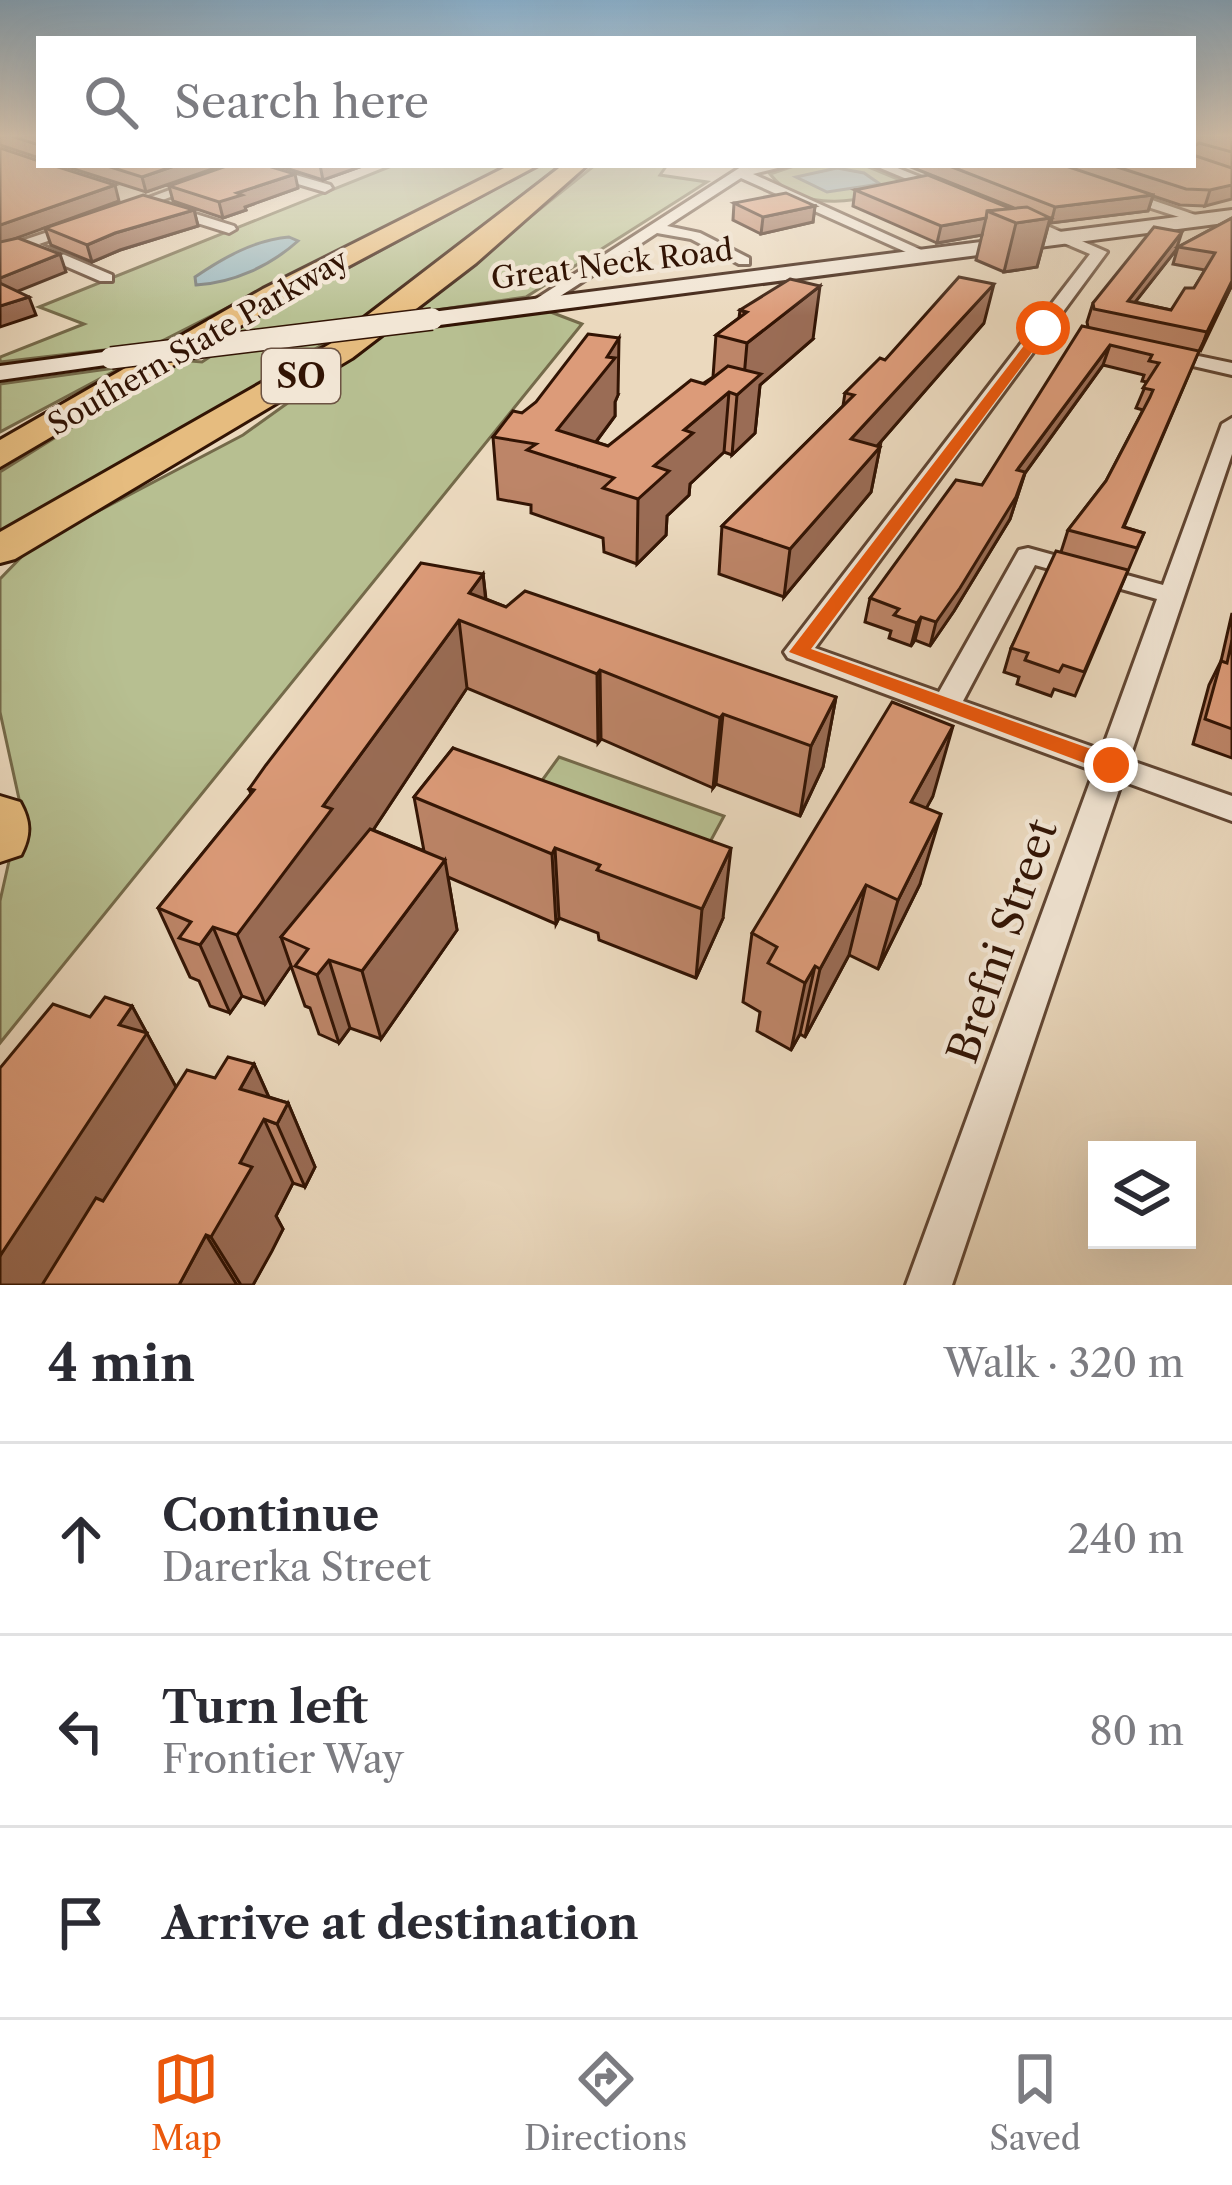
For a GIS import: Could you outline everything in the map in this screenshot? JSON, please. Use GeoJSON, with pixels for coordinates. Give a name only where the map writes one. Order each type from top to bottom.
{"type":"FeatureCollection","features":[{"type":"Feature","properties":{"kind":"highway","name":"Southern State Parkway"},"geometry":{"type":"LineString","coordinates":[[0,456],[273,295],[466,196]]}},
{"type":"Feature","properties":{"kind":"highway","name":"SO"},"geometry":{"type":"LineString","coordinates":[[5,548],[340,352],[539,196]]}},
{"type":"Feature","properties":{"kind":"highway"},"geometry":{"type":"LineString","coordinates":[[0,440],[98,396]]}},
{"type":"Feature","properties":{"kind":"highway"},"geometry":{"type":"LineString","coordinates":[[0,818],[0,838]]}},
{"type":"Feature","properties":{"kind":"main road","name":"Great Neck Road"},"geometry":{"type":"LineString","coordinates":[[0,373],[931,258],[1232,216]]}},
{"type":"Feature","properties":{"kind":"street"},"geometry":{"type":"LineString","coordinates":[[129,196],[229,229]]}},
{"type":"Feature","properties":{"kind":"street"},"geometry":{"type":"LineString","coordinates":[[0,254],[163,196]]}},
{"type":"Feature","properties":{"kind":"street"},"geometry":{"type":"LineString","coordinates":[[532,306],[704,196]]}},
{"type":"Feature","properties":{"kind":"street"},"geometry":{"type":"LineString","coordinates":[[802,196],[931,258]]}},
{"type":"Feature","properties":{"kind":"street"},"geometry":{"type":"LineString","coordinates":[[1129,196],[1203,220]]}},
{"type":"Feature","properties":{"kind":"street"},"geometry":{"type":"LineString","coordinates":[[1001,212],[1100,252],[1054,330],[799,652],[1232,809]]}},
{"type":"Feature","properties":{"kind":"street"},"geometry":{"type":"LineString","coordinates":[[655,228],[695,236],[744,261]]}},
{"type":"Feature","properties":{"kind":"street"},"geometry":{"type":"LineString","coordinates":[[0,234],[106,278]]}},
{"type":"Feature","properties":{"kind":"street"},"geometry":{"type":"LineString","coordinates":[[1148,351],[1232,369]]}},
{"type":"Feature","properties":{"kind":"street","name":"Brefni Street"},"geometry":{"type":"LineString","coordinates":[[929,1285],[1232,424]]}},
{"type":"Feature","properties":{"kind":"street"},"geometry":{"type":"LineString","coordinates":[[946,705],[1028,555],[1170,595]]}},
{"type":"Feature","properties":{"kind":"green space"},"geometry":{"type":"Polygon","coordinates":[[[317,196],[447,196],[156,344],[0,362],[0,357],[84,324],[39,307],[317,196]]]}},
{"type":"Feature","properties":{"kind":"green space"},"geometry":{"type":"Polygon","coordinates":[[[482,196],[521,196],[400,293],[328,341],[193,425],[0,531],[0,472],[179,360],[202,362],[243,335],[231,331],[482,196]]]}},
{"type":"Feature","properties":{"kind":"green space"},"geometry":{"type":"Polygon","coordinates":[[[556,196],[685,196],[526,297],[409,314],[556,196]]]}},
{"type":"Feature","properties":{"kind":"green space"},"geometry":{"type":"Polygon","coordinates":[[[802,196],[872,196],[854,200],[802,196]]]}},
{"type":"Feature","properties":{"kind":"green space"},"geometry":{"type":"Polygon","coordinates":[[[548,311],[582,324],[0,1043],[0,901],[21,808],[0,712],[0,579],[32,546],[243,435],[384,334],[548,311]]]}},
{"type":"Feature","properties":{"kind":"green space"},"geometry":{"type":"Polygon","coordinates":[[[122,367],[0,432],[0,384],[122,367]]]}},
{"type":"Feature","properties":{"kind":"green space"},"geometry":{"type":"Polygon","coordinates":[[[559,757],[724,816],[689,881],[517,815],[559,757]]]}},
{"type":"Feature","properties":{"kind":"water"},"geometry":{"type":"Polygon","coordinates":[[[289,237],[298,241],[263,265],[224,281],[196,285],[195,277],[228,257],[289,237]]]}},
{"type":"Feature","properties":{"kind":"building"},"geometry":{"type":"Polygon","coordinates":[[[0,196],[83,196],[0,225],[0,196]]]}},
{"type":"Feature","properties":{"kind":"building"},"geometry":{"type":"Polygon","coordinates":[[[140,196],[194,210],[87,245],[45,228],[140,196]]]}},
{"type":"Feature","properties":{"kind":"building"},"geometry":{"type":"Polygon","coordinates":[[[200,196],[239,196],[219,202],[200,196]]]}},
{"type":"Feature","properties":{"kind":"building"},"geometry":{"type":"Polygon","coordinates":[[[793,196],[815,206],[763,217],[734,203],[793,196]]]}},
{"type":"Feature","properties":{"kind":"building"},"geometry":{"type":"Polygon","coordinates":[[[869,196],[980,196],[1012,209],[987,211],[986,218],[941,226],[869,196]]]}},
{"type":"Feature","properties":{"kind":"building"},"geometry":{"type":"Polygon","coordinates":[[[1027,196],[1145,196],[1055,207],[1027,196]]]}},
{"type":"Feature","properties":{"kind":"building"},"geometry":{"type":"Polygon","coordinates":[[[1027,207],[1050,218],[1016,223],[987,211],[1027,207]]]}},
{"type":"Feature","properties":{"kind":"building"},"geometry":{"type":"Polygon","coordinates":[[[1232,218],[1232,281],[1207,332],[1094,309],[1093,303],[1154,227],[1182,232],[1128,301],[1171,310],[1185,288],[1194,288],[1215,253],[1178,247],[1232,218]]]}},
{"type":"Feature","properties":{"kind":"building"},"geometry":{"type":"Polygon","coordinates":[[[18,238],[60,254],[0,278],[0,242],[18,238]]]}},
{"type":"Feature","properties":{"kind":"building"},"geometry":{"type":"Polygon","coordinates":[[[959,277],[994,284],[851,439],[880,447],[790,549],[722,526],[854,395],[845,393],[880,358],[885,360],[959,277]]]}},
{"type":"Feature","properties":{"kind":"building"},"geometry":{"type":"Polygon","coordinates":[[[790,279],[820,286],[747,343],[716,335],[747,312],[740,310],[790,279]]]}},
{"type":"Feature","properties":{"kind":"building"},"geometry":{"type":"Polygon","coordinates":[[[0,283],[29,297],[0,306],[0,283]]]}},
{"type":"Feature","properties":{"kind":"building"},"geometry":{"type":"Polygon","coordinates":[[[1082,326],[1199,351],[1123,527],[1144,533],[1137,548],[1068,530],[1106,481],[1153,390],[1143,388],[1159,363],[1149,361],[1152,355],[1110,345],[1017,470],[1025,472],[1016,497],[936,622],[921,617],[917,623],[894,615],[899,609],[870,598],[956,480],[982,485],[1082,326]]]}},
{"type":"Feature","properties":{"kind":"building"},"geometry":{"type":"Polygon","coordinates":[[[588,334],[619,338],[607,357],[615,358],[557,430],[608,446],[691,380],[705,384],[728,366],[761,374],[737,395],[729,392],[684,430],[693,433],[654,466],[669,471],[638,499],[603,488],[614,478],[527,450],[536,444],[493,437],[513,411],[522,413],[536,402],[588,334]]]}},
{"type":"Feature","properties":{"kind":"building"},"geometry":{"type":"Polygon","coordinates":[[[1056,551],[1128,570],[1084,672],[1063,665],[1059,672],[1025,660],[1028,653],[1011,648],[1056,551]]]}},
{"type":"Feature","properties":{"kind":"building"},"geometry":{"type":"Polygon","coordinates":[[[421,563],[483,574],[469,593],[506,607],[525,591],[836,697],[811,746],[723,714],[720,718],[600,670],[597,674],[459,620],[323,806],[332,809],[237,935],[213,927],[200,945],[179,938],[191,922],[158,908],[254,790],[249,789],[266,765],[421,563]]]}},
{"type":"Feature","properties":{"kind":"building"},"geometry":{"type":"Polygon","coordinates":[[[1232,640],[1232,729],[1205,719],[1221,661],[1227,663],[1232,640]]]}},
{"type":"Feature","properties":{"kind":"building"},"geometry":{"type":"Polygon","coordinates":[[[892,702],[953,726],[911,802],[941,814],[898,900],[866,885],[820,969],[815,966],[805,983],[768,963],[777,947],[752,933],[892,702]]]}},
{"type":"Feature","properties":{"kind":"building"},"geometry":{"type":"Polygon","coordinates":[[[453,748],[731,848],[702,909],[597,870],[600,865],[555,848],[552,854],[414,797],[453,748]]]}},
{"type":"Feature","properties":{"kind":"building"},"geometry":{"type":"Polygon","coordinates":[[[370,829],[445,860],[362,971],[329,960],[317,975],[295,966],[308,949],[281,937],[370,829]]]}},
{"type":"Feature","properties":{"kind":"building"},"geometry":{"type":"Polygon","coordinates":[[[105,997],[132,1006],[119,1025],[147,1033],[0,1256],[0,1068],[53,1004],[90,1017],[105,997]]]}},
{"type":"Feature","properties":{"kind":"building"},"geometry":{"type":"Polygon","coordinates":[[[228,1057],[254,1064],[240,1089],[288,1103],[277,1124],[264,1119],[240,1163],[252,1167],[179,1285],[42,1285],[96,1198],[103,1201],[187,1070],[215,1078],[228,1057]]]}},
{"type":"Feature","properties":{"kind":"route"},"geometry":{"type":"LineString","coordinates":[[1043,328],[799,652],[1111,765]]}}]}
